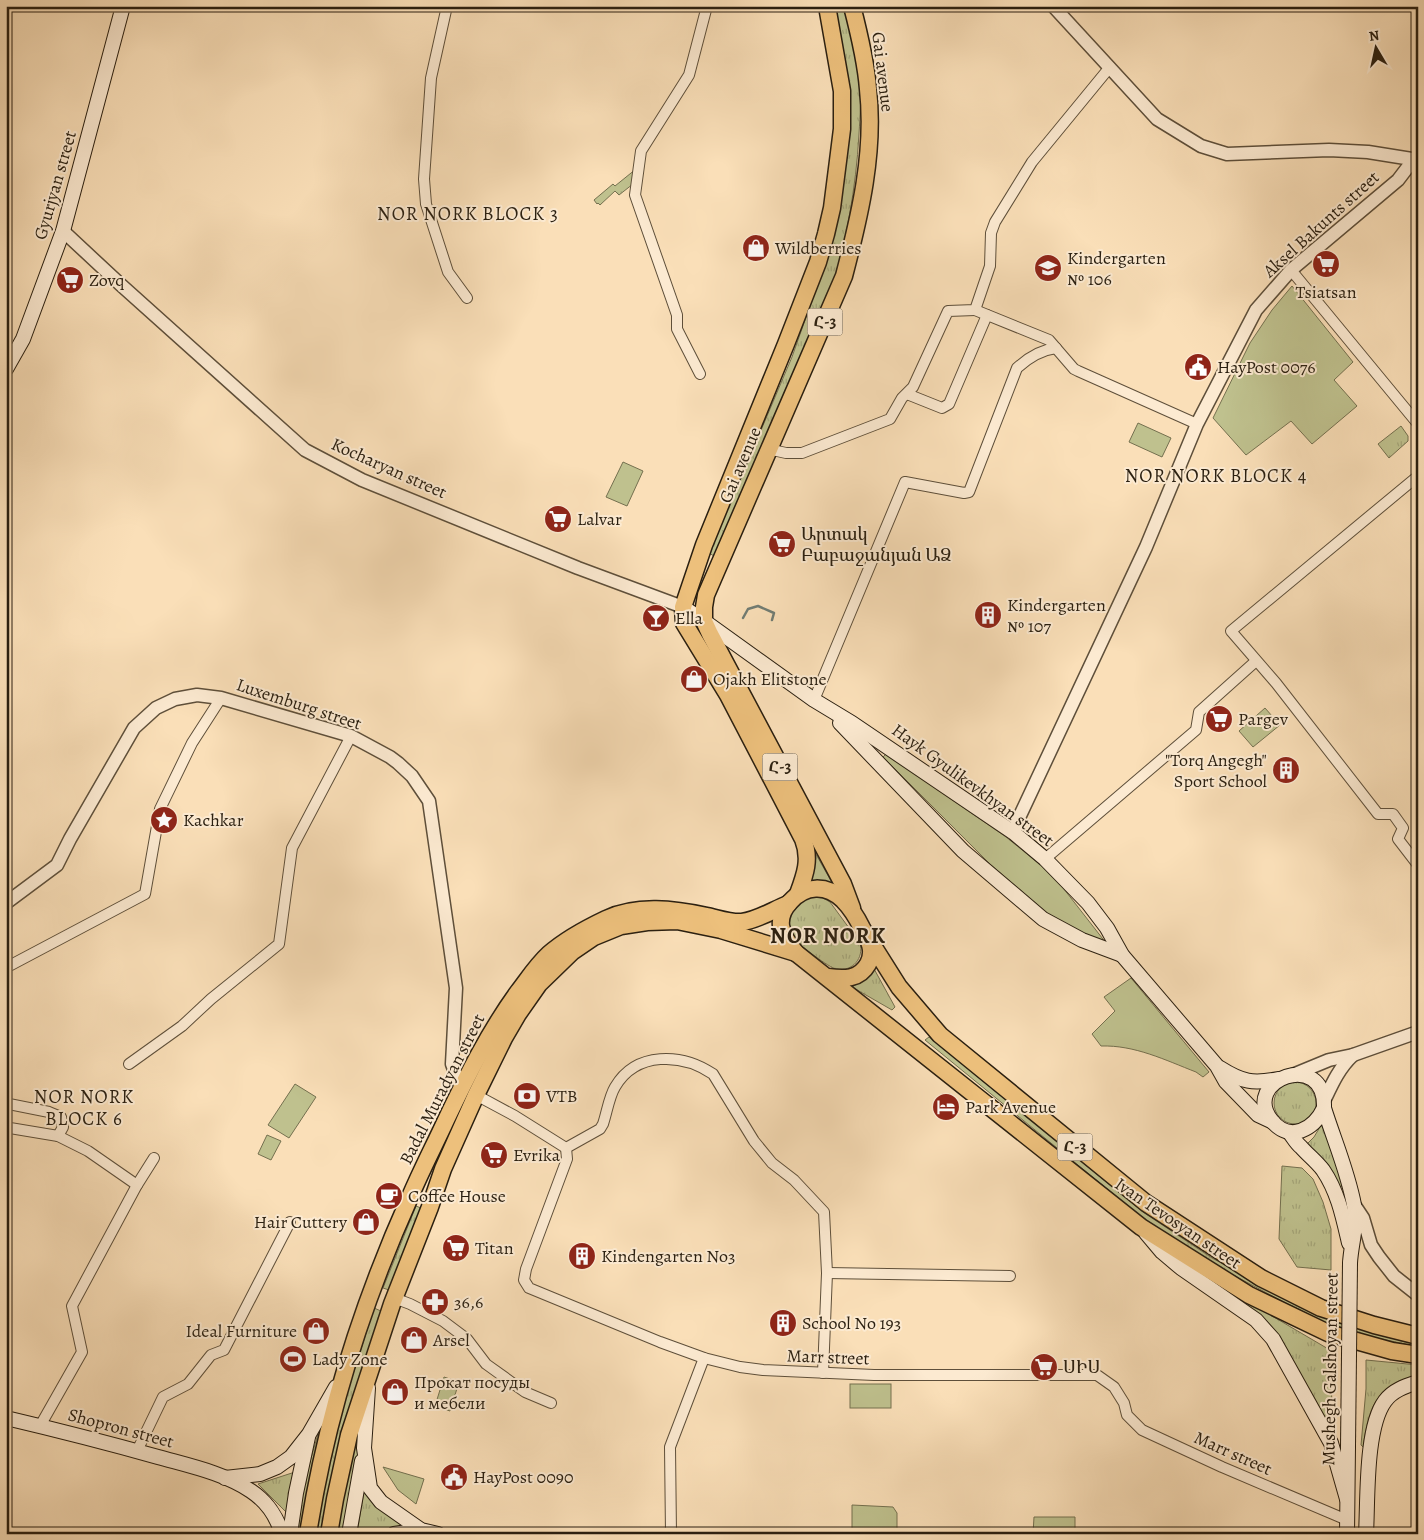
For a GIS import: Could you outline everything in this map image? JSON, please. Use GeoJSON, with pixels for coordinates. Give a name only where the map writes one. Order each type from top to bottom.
{"type":"FeatureCollection","features":[{"type":"Feature","properties":{"kind":"main road","name":"Gyurjyan street"},"geometry":{"type":"LineString","coordinates":[[6,369],[23,339],[63,231],[123,6]]}},
{"type":"Feature","properties":{"kind":"main road","name":"Gai avenue"},"geometry":{"type":"LineString","coordinates":[[682,607],[704,545],[818,262],[826,234],[832,208],[842,129],[842,90],[827,6]]}},
{"type":"Feature","properties":{"kind":"main road","name":"Gai avenue"},"geometry":{"type":"LineString","coordinates":[[704,621],[706,596],[844,276],[863,197],[869,145],[868,89],[852,6]]}},
{"type":"Feature","properties":{"kind":"main road","name":"Kocharyan street"},"geometry":{"type":"LineString","coordinates":[[682,607],[704,621]]}},
{"type":"Feature","properties":{"kind":"main road","name":"Հ-3"},"geometry":{"type":"LineString","coordinates":[[682,607],[684,623],[728,695],[803,839],[808,861],[793,899]]}},
{"type":"Feature","properties":{"kind":"main road","name":"Հ-3"},"geometry":{"type":"LineString","coordinates":[[704,621],[843,884],[855,914]]}},
{"type":"Feature","properties":{"kind":"main road","name":"Hayk Gyulikevkhyan street"},"geometry":{"type":"LineString","coordinates":[[704,621],[820,704],[852,723],[1014,834],[1045,859],[1088,903],[1107,928],[1122,955],[1217,1066],[1226,1082],[1258,1115],[1273,1122]]}},
{"type":"Feature","properties":{"kind":"main road","name":"Hayk Gyulikevkhyan street"},"geometry":{"type":"LineString","coordinates":[[820,704],[963,851],[1043,919],[1082,940],[1122,955]]}},
{"type":"Feature","properties":{"kind":"main road"},"geometry":{"type":"LineString","coordinates":[[810,888],[827,890],[843,900],[855,914],[872,951],[862,971],[845,980],[828,977],[796,953],[784,936],[781,927],[782,913],[793,899],[810,888]]}},
{"type":"Feature","properties":{"kind":"main road","name":"Badal Muradyan street"},"geometry":{"type":"LineString","coordinates":[[308,1534],[314,1496],[343,1376],[372,1290],[409,1198],[468,1091],[506,1009],[531,974],[549,954],[609,917],[633,911],[653,909],[679,910],[740,922],[753,919],[793,899]]}},
{"type":"Feature","properties":{"kind":"main road","name":"Badal Muradyan street"},"geometry":{"type":"LineString","coordinates":[[330,1534],[335,1499],[349,1435],[368,1382],[394,1298],[430,1207],[468,1091],[539,984],[572,952],[594,937],[621,926],[646,922],[676,921],[721,930],[796,953]]}},
{"type":"Feature","properties":{"kind":"main road","name":"Ivan Tevosyan street"},"geometry":{"type":"LineString","coordinates":[[868,940],[899,986],[940,1035],[1146,1203],[1261,1278],[1321,1308],[1374,1325],[1418,1336]]}},
{"type":"Feature","properties":{"kind":"main road","name":"Ivan Tevosyan street"},"geometry":{"type":"LineString","coordinates":[[828,977],[1141,1227],[1250,1295],[1328,1333],[1392,1351],[1418,1355]]}},
{"type":"Feature","properties":{"kind":"main road","name":"Hayk Gyulikevkhyan street"},"geometry":{"type":"LineString","coordinates":[[1217,1066],[1244,1081],[1257,1082],[1278,1079]]}},
{"type":"Feature","properties":{"kind":"main road"},"geometry":{"type":"LineString","coordinates":[[1295,1074],[1306,1075],[1314,1082],[1319,1088],[1324,1105],[1319,1118],[1310,1127],[1297,1132],[1289,1132],[1278,1127],[1273,1122],[1267,1110],[1266,1096],[1278,1079],[1295,1074]]}},
{"type":"Feature","properties":{"kind":"main road","name":"Mushegh Galshoyan street"},"geometry":{"type":"LineString","coordinates":[[1324,1105],[1355,1206],[1355,1227],[1350,1256],[1347,1527]]}},
{"type":"Feature","properties":{"kind":"main road"},"geometry":{"type":"LineString","coordinates":[[1289,1132],[1301,1148],[1323,1170],[1331,1184],[1342,1214],[1350,1256]]}},
{"type":"Feature","properties":{"kind":"main road"},"geometry":{"type":"LineString","coordinates":[[409,1198],[422,1196],[427,1200],[430,1207]]}},
{"type":"Feature","properties":{"kind":"main road"},"geometry":{"type":"LineString","coordinates":[[1141,1227],[1162,1252],[1181,1268],[1256,1320],[1273,1338],[1332,1443],[1347,1499]]}},
{"type":"Feature","properties":{"kind":"main road"},"geometry":{"type":"LineString","coordinates":[[372,1290],[380,1301],[384,1302],[394,1298]]}},
{"type":"Feature","properties":{"kind":"main road"},"geometry":{"type":"LineString","coordinates":[[226,1478],[260,1474],[277,1467],[291,1457],[309,1434],[343,1376]]}},
{"type":"Feature","properties":{"kind":"main road"},"geometry":{"type":"LineString","coordinates":[[349,1534],[364,1448],[368,1382]]}},
{"type":"Feature","properties":{"kind":"main road"},"geometry":{"type":"LineString","coordinates":[[1366,1534],[1371,1452],[1379,1413],[1385,1401],[1397,1390],[1418,1382]]}},
{"type":"Feature","properties":{"kind":"main road","name":"Shopron street"},"geometry":{"type":"LineString","coordinates":[[6,1418],[137,1452],[226,1478]]}},
{"type":"Feature","properties":{"kind":"main road"},"geometry":{"type":"LineString","coordinates":[[290,1534],[296,1493],[309,1434]]}},
{"type":"Feature","properties":{"kind":"main road"},"geometry":{"type":"LineString","coordinates":[[364,1448],[370,1488],[381,1502],[421,1530]]}},
{"type":"Feature","properties":{"kind":"main road"},"geometry":{"type":"LineString","coordinates":[[226,1478],[252,1492],[264,1502],[278,1520],[282,1534]]}},
{"type":"Feature","properties":{"kind":"main road"},"geometry":{"type":"LineString","coordinates":[[394,1534],[421,1530],[438,1534]]}},
{"type":"Feature","properties":{"kind":"street"},"geometry":{"type":"LineString","coordinates":[[447,6],[431,78],[424,179],[426,204],[448,272],[467,298]]}},
{"type":"Feature","properties":{"kind":"street"},"geometry":{"type":"LineString","coordinates":[[700,374],[677,329],[677,315],[635,195],[641,151],[689,75],[707,6]]}},
{"type":"Feature","properties":{"kind":"street"},"geometry":{"type":"LineString","coordinates":[[1052,6],[1157,119],[1201,146],[1227,154],[1329,150],[1368,152],[1416,160]]}},
{"type":"Feature","properties":{"kind":"street"},"geometry":{"type":"LineString","coordinates":[[975,310],[990,266],[991,233],[995,222],[1032,162],[1110,67]]}},
{"type":"Feature","properties":{"kind":"street","name":"Aksel Bakunts street"},"geometry":{"type":"LineString","coordinates":[[1014,834],[1016,822],[1146,546],[1197,424],[1256,310],[1291,270],[1398,180],[1416,160]]}},
{"type":"Feature","properties":{"kind":"street","name":"Kocharyan street"},"geometry":{"type":"LineString","coordinates":[[63,231],[305,450],[370,484],[578,568],[682,607]]}},
{"type":"Feature","properties":{"kind":"street"},"geometry":{"type":"LineString","coordinates":[[1291,270],[1418,424]]}},
{"type":"Feature","properties":{"kind":"street"},"geometry":{"type":"LineString","coordinates":[[768,449],[786,453],[802,453],[890,418],[902,398],[913,387],[948,311],[975,310],[1048,340],[1074,369],[1197,424]]}},
{"type":"Feature","properties":{"kind":"street"},"geometry":{"type":"LineString","coordinates":[[907,394],[942,408],[949,404],[987,315]]}},
{"type":"Feature","properties":{"kind":"street"},"geometry":{"type":"LineString","coordinates":[[820,704],[905,482],[964,493],[969,492],[1017,368],[1028,358],[1047,349],[1056,348]]}},
{"type":"Feature","properties":{"kind":"street"},"geometry":{"type":"LineString","coordinates":[[1418,476],[1231,632],[1276,683],[1378,814],[1393,814],[1403,828],[1398,840],[1418,865]]}},
{"type":"Feature","properties":{"kind":"street"},"geometry":{"type":"LineString","coordinates":[[1045,859],[1196,730],[1199,712],[1256,661]]}},
{"type":"Feature","properties":{"kind":"street","name":"Luxemburg street"},"geometry":{"type":"LineString","coordinates":[[6,903],[57,865],[134,728],[156,708],[174,699],[197,695],[221,698],[351,736],[398,763],[412,776],[429,801],[456,988],[452,1064],[468,1091]]}},
{"type":"Feature","properties":{"kind":"street"},"geometry":{"type":"LineString","coordinates":[[9,966],[145,894],[160,810],[192,743],[221,698]]}},
{"type":"Feature","properties":{"kind":"street"},"geometry":{"type":"LineString","coordinates":[[129,1064],[182,1026],[211,999],[279,944],[292,848],[351,736]]}},
{"type":"Feature","properties":{"kind":"street"},"geometry":{"type":"LineString","coordinates":[[1295,1074],[1328,1060],[1353,1054],[1418,1032]]}},
{"type":"Feature","properties":{"kind":"street"},"geometry":{"type":"LineString","coordinates":[[1324,1105],[1337,1073],[1353,1054]]}},
{"type":"Feature","properties":{"kind":"street"},"geometry":{"type":"LineString","coordinates":[[468,1091],[515,1116],[566,1148],[600,1129],[614,1087],[630,1069],[642,1062],[656,1059],[679,1060],[703,1068],[713,1074],[754,1141],[772,1163],[794,1180],[824,1212],[827,1273],[823,1374]]}},
{"type":"Feature","properties":{"kind":"street"},"geometry":{"type":"LineString","coordinates":[[6,1106],[9,1104],[49,1112],[61,1117],[63,1127],[58,1136]]}},
{"type":"Feature","properties":{"kind":"street"},"geometry":{"type":"LineString","coordinates":[[6,1132],[10,1128],[58,1136],[88,1151],[137,1185]]}},
{"type":"Feature","properties":{"kind":"street","name":"Marr street"},"geometry":{"type":"LineString","coordinates":[[566,1148],[567,1159],[526,1269],[524,1280],[529,1288],[660,1342],[704,1358],[740,1367],[823,1374],[1097,1375],[1114,1387],[1124,1403],[1127,1415],[1142,1430],[1347,1527]]}},
{"type":"Feature","properties":{"kind":"street"},"geometry":{"type":"LineString","coordinates":[[40,1426],[82,1352],[72,1306],[137,1185],[154,1158]]}},
{"type":"Feature","properties":{"kind":"street"},"geometry":{"type":"LineString","coordinates":[[1355,1206],[1363,1218],[1371,1245],[1394,1276],[1418,1295]]}},
{"type":"Feature","properties":{"kind":"street"},"geometry":{"type":"LineString","coordinates":[[137,1452],[163,1397],[188,1384],[211,1355],[224,1350],[290,1222]]}},
{"type":"Feature","properties":{"kind":"street"},"geometry":{"type":"LineString","coordinates":[[827,1273],[1010,1276]]}},
{"type":"Feature","properties":{"kind":"street"},"geometry":{"type":"LineString","coordinates":[[394,1298],[410,1304],[442,1321],[467,1339],[486,1364],[525,1392],[551,1403]]}},
{"type":"Feature","properties":{"kind":"street"},"geometry":{"type":"LineString","coordinates":[[670,1534],[670,1447],[704,1358]]}},
{"type":"Feature","properties":{"kind":"green space"},"geometry":{"type":"Polygon","coordinates":[[[834,6],[844,6],[857,59],[860,91],[858,154],[846,235],[831,295],[714,556],[709,553],[792,357],[831,240],[849,100],[848,76],[834,6]]]}},
{"type":"Feature","properties":{"kind":"green space"},"geometry":{"type":"Polygon","coordinates":[[[636,169],[633,184],[619,195],[615,191],[600,205],[597,204],[594,200],[613,184],[615,186],[636,169]]]}},
{"type":"Feature","properties":{"kind":"green space"},"geometry":{"type":"Polygon","coordinates":[[[1292,286],[1353,362],[1334,380],[1357,406],[1312,444],[1291,421],[1246,455],[1213,418],[1250,343],[1272,310],[1292,286]]]}},
{"type":"Feature","properties":{"kind":"green space"},"geometry":{"type":"Polygon","coordinates":[[[1138,423],[1171,438],[1162,457],[1129,442],[1138,423]]]}},
{"type":"Feature","properties":{"kind":"green space"},"geometry":{"type":"Polygon","coordinates":[[[1401,426],[1408,436],[1408,441],[1389,458],[1378,444],[1401,426]]]}},
{"type":"Feature","properties":{"kind":"green space"},"geometry":{"type":"Polygon","coordinates":[[[623,462],[643,471],[627,506],[606,497],[623,462]]]}},
{"type":"Feature","properties":{"kind":"green space"},"geometry":{"type":"Polygon","coordinates":[[[1265,708],[1280,725],[1253,747],[1239,731],[1265,708]]]}},
{"type":"Feature","properties":{"kind":"green space"},"geometry":{"type":"Polygon","coordinates":[[[886,754],[1006,837],[1053,875],[1106,943],[1084,934],[1047,913],[991,865],[883,757],[886,754]]]}},
{"type":"Feature","properties":{"kind":"green space"},"geometry":{"type":"Polygon","coordinates":[[[813,849],[835,888],[806,884],[813,849]]]}},
{"type":"Feature","properties":{"kind":"green space"},"geometry":{"type":"Polygon","coordinates":[[[815,897],[823,898],[830,902],[860,943],[859,959],[852,966],[842,969],[833,968],[809,952],[793,937],[789,924],[792,910],[800,902],[815,897]]]}},
{"type":"Feature","properties":{"kind":"green space"},"geometry":{"type":"Polygon","coordinates":[[[873,967],[895,1007],[892,1010],[852,987],[860,982],[873,967]]]}},
{"type":"Feature","properties":{"kind":"green space"},"geometry":{"type":"Polygon","coordinates":[[[1131,978],[1209,1072],[1203,1077],[1196,1072],[1150,1054],[1114,1046],[1101,1046],[1092,1034],[1115,1011],[1104,997],[1131,978]]]}},
{"type":"Feature","properties":{"kind":"green space"},"geometry":{"type":"Polygon","coordinates":[[[929,1037],[1143,1212],[1212,1258],[1251,1279],[1418,1342],[1418,1347],[1373,1337],[1317,1320],[1209,1262],[1139,1215],[925,1040],[929,1037]]]}},
{"type":"Feature","properties":{"kind":"green space"},"geometry":{"type":"Polygon","coordinates":[[[1299,1082],[1307,1085],[1313,1091],[1316,1103],[1313,1115],[1307,1121],[1291,1124],[1283,1121],[1277,1115],[1274,1099],[1277,1091],[1283,1085],[1299,1082]]]}},
{"type":"Feature","properties":{"kind":"green space"},"geometry":{"type":"Polygon","coordinates":[[[295,1084],[316,1097],[289,1138],[268,1125],[295,1084]]]}},
{"type":"Feature","properties":{"kind":"green space"},"geometry":{"type":"Polygon","coordinates":[[[1323,1122],[1343,1183],[1340,1189],[1321,1158],[1307,1144],[1314,1137],[1323,1122]]]}},
{"type":"Feature","properties":{"kind":"green space"},"geometry":{"type":"Polygon","coordinates":[[[267,1135],[281,1141],[271,1160],[258,1154],[267,1135]]]}},
{"type":"Feature","properties":{"kind":"green space"},"geometry":{"type":"Polygon","coordinates":[[[1282,1166],[1302,1168],[1313,1179],[1323,1202],[1331,1229],[1331,1270],[1297,1267],[1279,1239],[1282,1166]]]}},
{"type":"Feature","properties":{"kind":"green space"},"geometry":{"type":"Polygon","coordinates":[[[416,1206],[421,1208],[389,1290],[383,1288],[416,1206]]]}},
{"type":"Feature","properties":{"kind":"green space"},"geometry":{"type":"Polygon","coordinates":[[[1180,1262],[1330,1350],[1333,1435],[1287,1351],[1180,1262]]]}},
{"type":"Feature","properties":{"kind":"green space"},"geometry":{"type":"Polygon","coordinates":[[[374,1308],[381,1311],[352,1401],[322,1534],[315,1534],[318,1511],[345,1399],[374,1308]]]}},
{"type":"Feature","properties":{"kind":"green space"},"geometry":{"type":"Polygon","coordinates":[[[1366,1360],[1418,1365],[1418,1375],[1404,1380],[1383,1392],[1372,1409],[1368,1420],[1363,1447],[1361,1445],[1366,1389],[1366,1360]]]}},
{"type":"Feature","properties":{"kind":"green space"},"geometry":{"type":"Polygon","coordinates":[[[444,1377],[459,1382],[450,1411],[435,1406],[444,1377]]]}},
{"type":"Feature","properties":{"kind":"green space"},"geometry":{"type":"Polygon","coordinates":[[[850,1384],[891,1384],[891,1408],[850,1408],[850,1384]]]}},
{"type":"Feature","properties":{"kind":"green space"},"geometry":{"type":"Polygon","coordinates":[[[321,1423],[324,1424],[303,1534],[294,1534],[308,1469],[321,1423]]]}},
{"type":"Feature","properties":{"kind":"green space"},"geometry":{"type":"Polygon","coordinates":[[[356,1440],[359,1440],[358,1458],[344,1534],[335,1534],[356,1440]]]}},
{"type":"Feature","properties":{"kind":"green space"},"geometry":{"type":"Polygon","coordinates":[[[383,1467],[424,1479],[416,1504],[398,1490],[383,1467]]]}},
{"type":"Feature","properties":{"kind":"green space"},"geometry":{"type":"Polygon","coordinates":[[[295,1472],[287,1513],[258,1484],[295,1472]]]}},
{"type":"Feature","properties":{"kind":"green space"},"geometry":{"type":"Polygon","coordinates":[[[364,1491],[407,1527],[377,1534],[357,1534],[364,1491]]]}},
{"type":"Feature","properties":{"kind":"green space"},"geometry":{"type":"Polygon","coordinates":[[[852,1505],[893,1507],[897,1513],[897,1534],[852,1534],[852,1505]]]}},
{"type":"Feature","properties":{"kind":"green space"},"geometry":{"type":"Polygon","coordinates":[[[1034,1517],[1075,1517],[1075,1534],[1033,1534],[1034,1517]]]}},
{"type":"Feature","properties":{"kind":"waterway"},"geometry":{"type":"LineString","coordinates":[[743,618],[748,609],[758,606],[774,613],[772,620]]}},
{"type":"Feature","properties":{"kind":"place","name":"Wildberries"},"geometry":{"type":"Point","coordinates":[756,248]}},
{"type":"Feature","properties":{"kind":"place","name":"Tsiatsan"},"geometry":{"type":"Point","coordinates":[1326,264]}},
{"type":"Feature","properties":{"kind":"place","name":"Kindergarten № 106"},"geometry":{"type":"Point","coordinates":[1048,268]}},
{"type":"Feature","properties":{"kind":"place","name":"Zovq"},"geometry":{"type":"Point","coordinates":[70,280]}},
{"type":"Feature","properties":{"kind":"place","name":"HayPost 0076"},"geometry":{"type":"Point","coordinates":[1198,367]}},
{"type":"Feature","properties":{"kind":"place","name":"Lalvar"},"geometry":{"type":"Point","coordinates":[558,519]}},
{"type":"Feature","properties":{"kind":"place","name":"Արտակ Բաբաջանյան ԱՁ"},"geometry":{"type":"Point","coordinates":[782,544]}},
{"type":"Feature","properties":{"kind":"place","name":"Kindergarten № 107"},"geometry":{"type":"Point","coordinates":[988,615]}},
{"type":"Feature","properties":{"kind":"place","name":"Ella"},"geometry":{"type":"Point","coordinates":[656,618]}},
{"type":"Feature","properties":{"kind":"place","name":"Ojakh Elitstone"},"geometry":{"type":"Point","coordinates":[694,679]}},
{"type":"Feature","properties":{"kind":"place","name":"Pargev"},"geometry":{"type":"Point","coordinates":[1219,719]}},
{"type":"Feature","properties":{"kind":"place","name":"\"Torq Angegh\" Sport School"},"geometry":{"type":"Point","coordinates":[1286,770]}},
{"type":"Feature","properties":{"kind":"place","name":"Kachkar"},"geometry":{"type":"Point","coordinates":[164,820]}},
{"type":"Feature","properties":{"kind":"place","name":"VTB"},"geometry":{"type":"Point","coordinates":[527,1096]}},
{"type":"Feature","properties":{"kind":"place","name":"Park Avenue"},"geometry":{"type":"Point","coordinates":[946,1107]}},
{"type":"Feature","properties":{"kind":"place","name":"Evrika"},"geometry":{"type":"Point","coordinates":[494,1155]}},
{"type":"Feature","properties":{"kind":"place","name":"Coffee House"},"geometry":{"type":"Point","coordinates":[389,1196]}},
{"type":"Feature","properties":{"kind":"place","name":"Hair Cuttery"},"geometry":{"type":"Point","coordinates":[366,1222]}},
{"type":"Feature","properties":{"kind":"place","name":"Titan"},"geometry":{"type":"Point","coordinates":[456,1248]}},
{"type":"Feature","properties":{"kind":"place","name":"Kindengarten No3"},"geometry":{"type":"Point","coordinates":[582,1256]}},
{"type":"Feature","properties":{"kind":"place","name":"36,6"},"geometry":{"type":"Point","coordinates":[435,1302]}},
{"type":"Feature","properties":{"kind":"place","name":"School No 193"},"geometry":{"type":"Point","coordinates":[783,1323]}},
{"type":"Feature","properties":{"kind":"place","name":"Ideal Furniture"},"geometry":{"type":"Point","coordinates":[316,1331]}},
{"type":"Feature","properties":{"kind":"place","name":"Arsel"},"geometry":{"type":"Point","coordinates":[414,1340]}},
{"type":"Feature","properties":{"kind":"place","name":"Lady Zone"},"geometry":{"type":"Point","coordinates":[293,1359]}},
{"type":"Feature","properties":{"kind":"place","name":"ՍԻՍ"},"geometry":{"type":"Point","coordinates":[1044,1367]}},
{"type":"Feature","properties":{"kind":"place","name":"Прокат посуды и мебели"},"geometry":{"type":"Point","coordinates":[395,1392]}},
{"type":"Feature","properties":{"kind":"place","name":"HayPost 0090"},"geometry":{"type":"Point","coordinates":[454,1477]}},
{"type":"Feature","properties":{"kind":"district","name":"NOR NORK BLOCK 3"},"geometry":{"type":"Point","coordinates":[468,214]}},
{"type":"Feature","properties":{"kind":"district","name":"NOR NORK BLOCK 4"},"geometry":{"type":"Point","coordinates":[1216,476]}},
{"type":"Feature","properties":{"kind":"district","name":"NOR NORK"},"geometry":{"type":"Point","coordinates":[828,936]}},
{"type":"Feature","properties":{"kind":"district","name":"NOR NORK BLOCK 6"},"geometry":{"type":"Point","coordinates":[84,1108]}}]}
